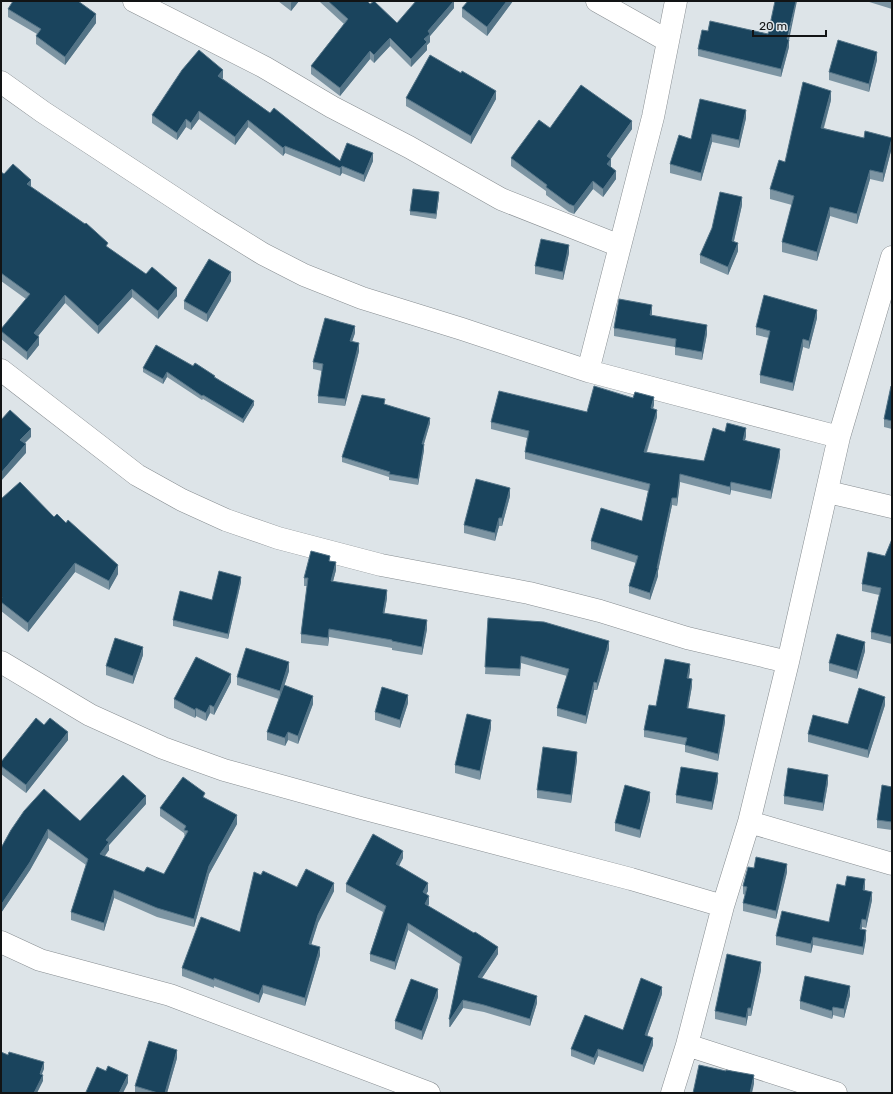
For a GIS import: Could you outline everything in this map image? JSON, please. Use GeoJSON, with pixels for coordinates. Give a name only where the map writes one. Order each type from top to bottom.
{"type":"FeatureCollection","features":[{"type":"Feature","properties":{"kind":"street"},"geometry":{"type":"LineString","coordinates":[[134,1],[264,67],[332,107],[409,147],[501,199],[620,246]]}},
{"type":"Feature","properties":{"kind":"street"},"geometry":{"type":"LineString","coordinates":[[597,1],[668,41]]}},
{"type":"Feature","properties":{"kind":"street"},"geometry":{"type":"LineString","coordinates":[[588,371],[653,117],[676,1]]}},
{"type":"Feature","properties":{"kind":"street"},"geometry":{"type":"LineString","coordinates":[[1,82],[42,112],[214,224],[263,254],[304,275],[362,298],[588,371],[839,437]]}},
{"type":"Feature","properties":{"kind":"street"},"geometry":{"type":"LineString","coordinates":[[672,1093],[687,1045],[723,906],[749,822],[828,492],[839,437],[892,259]]}},
{"type":"Feature","properties":{"kind":"street"},"geometry":{"type":"LineString","coordinates":[[1,370],[137,474],[182,500],[226,520],[278,538],[381,565],[529,594],[600,611],[687,638],[788,662]]}},
{"type":"Feature","properties":{"kind":"street"},"geometry":{"type":"LineString","coordinates":[[828,492],[892,507]]}},
{"type":"Feature","properties":{"kind":"street"},"geometry":{"type":"LineString","coordinates":[[1,662],[90,715],[163,748],[224,770],[361,808],[631,878],[723,906]]}},
{"type":"Feature","properties":{"kind":"street"},"geometry":{"type":"LineString","coordinates":[[749,822],[892,864]]}},
{"type":"Feature","properties":{"kind":"street"},"geometry":{"type":"LineString","coordinates":[[1,942],[40,960],[170,995],[429,1093]]}},
{"type":"Feature","properties":{"kind":"street"},"geometry":{"type":"LineString","coordinates":[[687,1045],[836,1093]]}},
{"type":"Feature","properties":{"kind":"building"},"geometry":{"type":"Polygon","coordinates":[[[13,1],[78,1],[96,14],[65,57],[36,36],[41,29],[8,9],[13,1]]]}},
{"type":"Feature","properties":{"kind":"building"},"geometry":{"type":"Polygon","coordinates":[[[328,1],[367,1],[370,4],[374,1],[397,23],[416,1],[454,1],[428,31],[430,34],[424,39],[427,42],[411,59],[390,38],[374,55],[370,51],[340,88],[311,66],[348,19],[328,1]]]}},
{"type":"Feature","properties":{"kind":"building"},"geometry":{"type":"Polygon","coordinates":[[[468,1],[507,1],[487,27],[462,8],[468,1]]]}},
{"type":"Feature","properties":{"kind":"building"},"geometry":{"type":"Polygon","coordinates":[[[775,1],[796,1],[787,39],[789,40],[781,69],[698,49],[702,30],[708,31],[710,21],[768,34],[775,1]]]}},
{"type":"Feature","properties":{"kind":"building"},"geometry":{"type":"Polygon","coordinates":[[[838,40],[877,52],[869,84],[829,72],[838,40]]]}},
{"type":"Feature","properties":{"kind":"building"},"geometry":{"type":"Polygon","coordinates":[[[199,50],[223,70],[218,76],[270,113],[274,108],[340,161],[347,143],[373,153],[364,175],[342,166],[340,168],[285,146],[283,148],[248,120],[235,137],[199,111],[191,123],[186,119],[177,133],[152,115],[182,70],[199,50]]]}},
{"type":"Feature","properties":{"kind":"building"},"geometry":{"type":"Polygon","coordinates":[[[430,55],[461,73],[462,71],[496,91],[471,136],[406,98],[430,55]]]}},
{"type":"Feature","properties":{"kind":"building"},"geometry":{"type":"Polygon","coordinates":[[[803,82],[831,91],[821,128],[864,138],[865,131],[892,138],[883,173],[870,170],[857,214],[830,207],[817,252],[782,242],[794,196],[770,189],[779,160],[785,162],[803,82]]]}},
{"type":"Feature","properties":{"kind":"building"},"geometry":{"type":"Polygon","coordinates":[[[581,85],[632,121],[607,156],[611,159],[607,164],[616,171],[603,189],[593,181],[574,206],[546,187],[547,185],[511,158],[539,120],[550,128],[581,85]]]}},
{"type":"Feature","properties":{"kind":"building"},"geometry":{"type":"Polygon","coordinates":[[[700,99],[746,110],[739,140],[712,134],[701,173],[670,164],[679,135],[691,139],[700,99]]]}},
{"type":"Feature","properties":{"kind":"building"},"geometry":{"type":"Polygon","coordinates":[[[13,164],[31,180],[27,184],[85,224],[86,223],[108,243],[106,246],[146,274],[152,267],[177,288],[158,311],[132,289],[98,326],[65,295],[34,333],[39,337],[27,352],[1,331],[1,329],[30,294],[1,273],[1,172],[4,174],[13,164]]]}},
{"type":"Feature","properties":{"kind":"building"},"geometry":{"type":"Polygon","coordinates":[[[413,189],[439,192],[436,214],[410,211],[413,189]]]}},
{"type":"Feature","properties":{"kind":"building"},"geometry":{"type":"Polygon","coordinates":[[[720,192],[742,197],[732,241],[738,243],[728,267],[700,255],[712,228],[720,192]]]}},
{"type":"Feature","properties":{"kind":"building"},"geometry":{"type":"Polygon","coordinates":[[[541,239],[569,245],[563,272],[535,266],[541,239]]]}},
{"type":"Feature","properties":{"kind":"building"},"geometry":{"type":"Polygon","coordinates":[[[209,259],[231,272],[207,314],[184,301],[209,259]]]}},
{"type":"Feature","properties":{"kind":"building"},"geometry":{"type":"Polygon","coordinates":[[[764,295],[817,310],[809,341],[803,339],[793,383],[760,375],[770,331],[756,327],[764,295]]]}},
{"type":"Feature","properties":{"kind":"building"},"geometry":{"type":"Polygon","coordinates":[[[619,299],[652,305],[650,315],[707,325],[702,352],[675,347],[676,339],[614,328],[619,299]]]}},
{"type":"Feature","properties":{"kind":"building"},"geometry":{"type":"Polygon","coordinates":[[[325,318],[355,326],[350,341],[359,343],[345,399],[318,396],[323,364],[313,362],[325,318]]]}},
{"type":"Feature","properties":{"kind":"building"},"geometry":{"type":"Polygon","coordinates":[[[156,345],[193,366],[195,363],[215,376],[214,377],[254,401],[243,419],[203,395],[202,396],[167,372],[163,379],[143,368],[156,345]]]}},
{"type":"Feature","properties":{"kind":"building"},"geometry":{"type":"Polygon","coordinates":[[[594,386],[633,398],[635,392],[654,397],[651,408],[657,410],[644,452],[704,461],[713,428],[725,432],[727,423],[746,428],[743,440],[780,449],[771,491],[731,482],[730,487],[680,474],[677,498],[672,498],[658,568],[650,593],[629,586],[638,556],[591,541],[601,508],[642,521],[650,484],[525,452],[529,431],[491,422],[499,391],[587,412],[594,386]]]}},
{"type":"Feature","properties":{"kind":"building"},"geometry":{"type":"Polygon","coordinates":[[[892,386],[892,421],[884,419],[892,386]]]}},
{"type":"Feature","properties":{"kind":"building"},"geometry":{"type":"Polygon","coordinates":[[[362,395],[385,399],[384,404],[430,418],[422,444],[424,444],[418,479],[389,474],[390,472],[342,457],[362,395]]]}},
{"type":"Feature","properties":{"kind":"building"},"geometry":{"type":"Polygon","coordinates":[[[10,410],[31,429],[20,440],[26,444],[1,473],[1,420],[10,410]]]}},
{"type":"Feature","properties":{"kind":"building"},"geometry":{"type":"Polygon","coordinates":[[[476,479],[510,488],[502,518],[499,518],[495,533],[464,525],[476,479]]]}},
{"type":"Feature","properties":{"kind":"building"},"geometry":{"type":"Polygon","coordinates":[[[20,482],[54,517],[57,514],[66,523],[68,520],[118,565],[109,581],[75,563],[28,623],[1,602],[1,499],[20,482]]]}},
{"type":"Feature","properties":{"kind":"building"},"geometry":{"type":"Polygon","coordinates":[[[892,539],[892,637],[871,632],[881,588],[862,584],[868,552],[885,556],[892,539]]]}},
{"type":"Feature","properties":{"kind":"building"},"geometry":{"type":"Polygon","coordinates":[[[311,551],[330,556],[329,561],[336,562],[331,581],[387,590],[383,613],[427,620],[422,647],[329,629],[328,638],[301,634],[308,578],[304,578],[311,551]]]}},
{"type":"Feature","properties":{"kind":"building"},"geometry":{"type":"Polygon","coordinates":[[[219,571],[241,577],[228,634],[173,620],[180,591],[212,600],[219,571]]]}},
{"type":"Feature","properties":{"kind":"building"},"geometry":{"type":"Polygon","coordinates":[[[488,618],[544,622],[609,641],[597,683],[594,682],[586,716],[557,708],[569,669],[521,656],[520,669],[485,667],[488,618]]]}},
{"type":"Feature","properties":{"kind":"building"},"geometry":{"type":"Polygon","coordinates":[[[837,634],[865,642],[857,671],[829,663],[837,634]]]}},
{"type":"Feature","properties":{"kind":"building"},"geometry":{"type":"Polygon","coordinates":[[[115,638],[143,647],[133,676],[106,666],[115,638]]]}},
{"type":"Feature","properties":{"kind":"building"},"geometry":{"type":"Polygon","coordinates":[[[246,648],[289,662],[280,691],[237,677],[246,648]]]}},
{"type":"Feature","properties":{"kind":"building"},"geometry":{"type":"Polygon","coordinates":[[[196,657],[231,674],[214,707],[210,705],[206,713],[196,708],[195,710],[174,699],[196,657]]]}},
{"type":"Feature","properties":{"kind":"building"},"geometry":{"type":"Polygon","coordinates":[[[665,659],[690,664],[687,678],[692,679],[687,708],[725,715],[718,754],[685,745],[687,738],[644,730],[649,705],[656,706],[665,659]]]}},
{"type":"Feature","properties":{"kind":"building"},"geometry":{"type":"Polygon","coordinates":[[[284,685],[313,696],[298,736],[288,732],[285,738],[267,732],[284,685]]]}},
{"type":"Feature","properties":{"kind":"building"},"geometry":{"type":"Polygon","coordinates":[[[382,687],[408,695],[400,720],[375,712],[382,687]]]}},
{"type":"Feature","properties":{"kind":"building"},"geometry":{"type":"Polygon","coordinates":[[[859,688],[885,697],[868,750],[808,734],[813,715],[848,724],[859,688]]]}},
{"type":"Feature","properties":{"kind":"building"},"geometry":{"type":"Polygon","coordinates":[[[467,714],[491,720],[480,771],[455,765],[467,714]]]}},
{"type":"Feature","properties":{"kind":"building"},"geometry":{"type":"Polygon","coordinates":[[[36,718],[44,725],[50,718],[68,732],[26,785],[1,766],[1,762],[36,718]]]}},
{"type":"Feature","properties":{"kind":"building"},"geometry":{"type":"Polygon","coordinates":[[[543,747],[577,752],[571,795],[537,790],[543,747]]]}},
{"type":"Feature","properties":{"kind":"building"},"geometry":{"type":"Polygon","coordinates":[[[681,767],[718,773],[712,802],[676,795],[681,767]]]}},
{"type":"Feature","properties":{"kind":"building"},"geometry":{"type":"Polygon","coordinates":[[[788,768],[828,775],[823,803],[784,796],[788,768]]]}},
{"type":"Feature","properties":{"kind":"building"},"geometry":{"type":"Polygon","coordinates":[[[123,775],[146,796],[106,840],[109,842],[100,854],[144,872],[147,867],[164,874],[188,831],[184,830],[186,826],[160,808],[183,777],[205,793],[203,797],[237,815],[209,866],[194,919],[157,908],[114,890],[104,923],[71,912],[88,859],[48,829],[30,862],[1,905],[1,848],[24,811],[44,789],[80,821],[123,775]]]}},
{"type":"Feature","properties":{"kind":"building"},"geometry":{"type":"Polygon","coordinates":[[[625,785],[650,792],[640,830],[615,823],[625,785]]]}},
{"type":"Feature","properties":{"kind":"building"},"geometry":{"type":"Polygon","coordinates":[[[882,785],[892,787],[892,822],[877,820],[882,785]]]}},
{"type":"Feature","properties":{"kind":"building"},"geometry":{"type":"Polygon","coordinates":[[[373,834],[403,851],[396,864],[428,883],[423,892],[429,896],[425,904],[474,933],[475,932],[498,947],[478,977],[537,996],[530,1019],[463,1000],[450,1020],[462,957],[408,923],[395,962],[370,954],[386,906],[346,884],[373,834]]]}},
{"type":"Feature","properties":{"kind":"building"},"geometry":{"type":"Polygon","coordinates":[[[756,857],[787,864],[776,911],[743,903],[747,887],[743,886],[748,867],[754,868],[756,857]]]}},
{"type":"Feature","properties":{"kind":"building"},"geometry":{"type":"Polygon","coordinates":[[[306,869],[334,883],[318,915],[309,944],[320,947],[305,998],[263,985],[259,995],[182,968],[201,917],[240,932],[254,872],[261,875],[263,871],[297,887],[306,869]]]}},
{"type":"Feature","properties":{"kind":"building"},"geometry":{"type":"Polygon","coordinates":[[[847,876],[865,879],[863,890],[872,892],[866,920],[862,919],[860,929],[866,930],[863,947],[813,937],[811,944],[776,936],[782,911],[829,922],[837,884],[845,886],[847,876]]]}},
{"type":"Feature","properties":{"kind":"building"},"geometry":{"type":"Polygon","coordinates":[[[727,954],[761,962],[751,1008],[748,1008],[746,1018],[715,1011],[727,954]]]}},
{"type":"Feature","properties":{"kind":"building"},"geometry":{"type":"Polygon","coordinates":[[[805,976],[850,986],[844,1009],[833,1007],[832,1011],[800,1001],[805,976]]]}},
{"type":"Feature","properties":{"kind":"building"},"geometry":{"type":"Polygon","coordinates":[[[641,978],[662,987],[645,1035],[653,1038],[643,1065],[598,1049],[594,1058],[571,1049],[585,1015],[623,1030],[641,978]]]}},
{"type":"Feature","properties":{"kind":"building"},"geometry":{"type":"Polygon","coordinates":[[[411,979],[438,989],[422,1031],[395,1021],[411,979]]]}},
{"type":"Feature","properties":{"kind":"building"},"geometry":{"type":"Polygon","coordinates":[[[149,1041],[177,1050],[165,1093],[158,1093],[135,1086],[149,1041]]]}},
{"type":"Feature","properties":{"kind":"building"},"geometry":{"type":"Polygon","coordinates":[[[1,1052],[8,1055],[9,1052],[44,1062],[40,1074],[43,1075],[34,1093],[1,1093],[1,1052]]]}},
{"type":"Feature","properties":{"kind":"building"},"geometry":{"type":"Polygon","coordinates":[[[699,1065],[754,1075],[750,1093],[693,1093],[699,1065]]]}},
{"type":"Feature","properties":{"kind":"building"},"geometry":{"type":"Polygon","coordinates":[[[108,1066],[128,1075],[119,1093],[86,1092],[97,1067],[106,1071],[108,1066]]]}}]}
